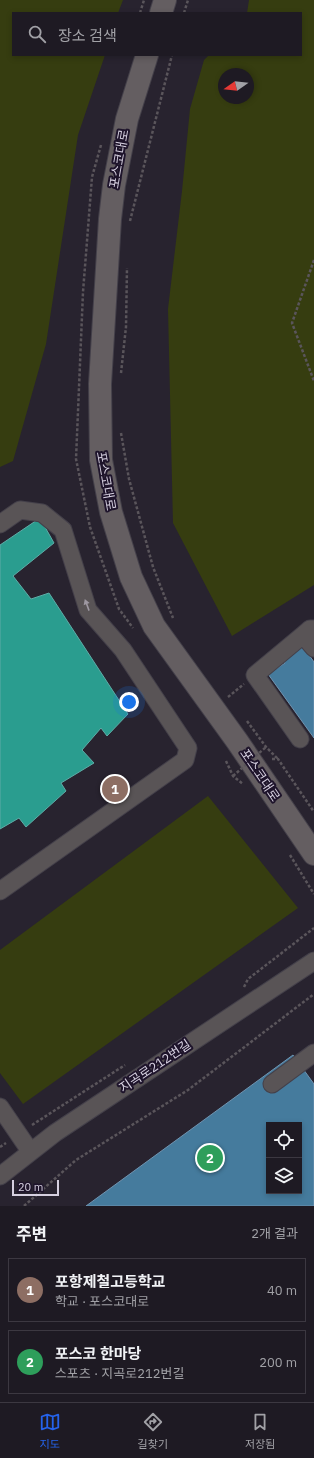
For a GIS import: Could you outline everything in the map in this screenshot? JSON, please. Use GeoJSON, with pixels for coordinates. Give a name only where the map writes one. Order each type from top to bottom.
{"type":"FeatureCollection","features":[{"type":"Feature","properties":{"kind":"main road"},"geometry":{"type":"LineString","coordinates":[[161,12],[165,0]]}},
{"type":"Feature","properties":{"kind":"main road","name":"포스코대로"},"geometry":{"type":"LineString","coordinates":[[147,56],[127,119],[114,185],[110,219],[100,392],[101,460],[111,512],[129,570],[154,626],[237,742],[314,854]]}},
{"type":"Feature","properties":{"kind":"street"},"geometry":{"type":"LineString","coordinates":[[0,524],[20,510],[42,513],[63,530],[88,610],[111,635],[164,710],[188,748],[185,760],[0,891]]}},
{"type":"Feature","properties":{"kind":"street"},"geometry":{"type":"LineString","coordinates":[[300,739],[255,675],[308,632],[314,648]]}},
{"type":"Feature","properties":{"kind":"street","name":"지곡로212번길"},"geometry":{"type":"LineString","coordinates":[[0,1176],[30,1151],[59,1130],[314,961]]}},
{"type":"Feature","properties":{"kind":"street"},"geometry":{"type":"LineString","coordinates":[[272,1084],[313,1056]]}},
{"type":"Feature","properties":{"kind":"street"},"geometry":{"type":"LineString","coordinates":[[2,1114],[30,1151]]}},
{"type":"Feature","properties":{"kind":"path"},"geometry":{"type":"LineString","coordinates":[[184,12],[188,0]]}},
{"type":"Feature","properties":{"kind":"path"},"geometry":{"type":"LineString","coordinates":[[128,228],[172,56]]}},
{"type":"Feature","properties":{"kind":"path"},"geometry":{"type":"LineString","coordinates":[[314,260],[292,323],[314,381]]}},
{"type":"Feature","properties":{"kind":"path"},"geometry":{"type":"LineString","coordinates":[[120,380],[126,327],[127,266]]}},
{"type":"Feature","properties":{"kind":"path"},"geometry":{"type":"LineString","coordinates":[[119,425],[128,479],[153,567],[176,625]]}},
{"type":"Feature","properties":{"kind":"path"},"geometry":{"type":"LineString","coordinates":[[256,742],[257,733],[266,747],[278,759],[314,812]]}},
{"type":"Feature","properties":{"kind":"path"},"geometry":{"type":"LineString","coordinates":[[233,776],[266,747]]}},
{"type":"Feature","properties":{"kind":"path"},"geometry":{"type":"LineString","coordinates":[[261,748],[266,753]]}},
{"type":"Feature","properties":{"kind":"path"},"geometry":{"type":"LineString","coordinates":[[271,758],[278,759]]}},
{"type":"Feature","properties":{"kind":"path"},"geometry":{"type":"LineString","coordinates":[[242,991],[248,979],[314,928]]}},
{"type":"Feature","properties":{"kind":"path"},"geometry":{"type":"LineString","coordinates":[[24,1206],[76,1160],[188,1090],[314,994]]}},
{"type":"Feature","properties":{"kind":"path"},"geometry":{"type":"LineString","coordinates":[[44,1117],[130,1062]]}},
{"type":"Feature","properties":{"kind":"green space"},"geometry":{"type":"Polygon","coordinates":[[[0,0],[123,0],[118,12],[12,12],[12,56],[105,56],[78,135],[46,344],[13,461],[0,467],[0,0]]]}},
{"type":"Feature","properties":{"kind":"green space"},"geometry":{"type":"Polygon","coordinates":[[[249,0],[314,0],[314,585],[232,636],[173,523],[168,309],[190,109],[204,60],[208,56],[302,56],[302,12],[247,12],[249,0]]]}},
{"type":"Feature","properties":{"kind":"green space"},"geometry":{"type":"Polygon","coordinates":[[[208,796],[298,908],[23,1104],[0,1073],[0,950],[208,796]]]}},
{"type":"Feature","properties":{"kind":"building: 학교"},"geometry":{"type":"Polygon","coordinates":[[[40,518],[54,543],[13,576],[31,599],[49,593],[128,714],[107,736],[101,728],[82,750],[94,763],[61,783],[66,791],[26,827],[19,818],[0,829],[0,545],[40,518]]]}},
{"type":"Feature","properties":{"kind":"building: 공공"},"geometry":{"type":"Polygon","coordinates":[[[302,645],[314,662],[314,738],[268,674],[285,663],[282,658],[302,645]]]}},
{"type":"Feature","properties":{"kind":"building: 공공"},"geometry":{"type":"Polygon","coordinates":[[[293,1055],[314,1084],[314,1206],[86,1206],[293,1055]]]}},
{"type":"Feature","properties":{"kind":"place","name":"포항제철고등학교"},"geometry":{"type":"Point","coordinates":[115,789]}},
{"type":"Feature","properties":{"kind":"place","name":"포스코 한마당"},"geometry":{"type":"Point","coordinates":[210,1158]}}]}
